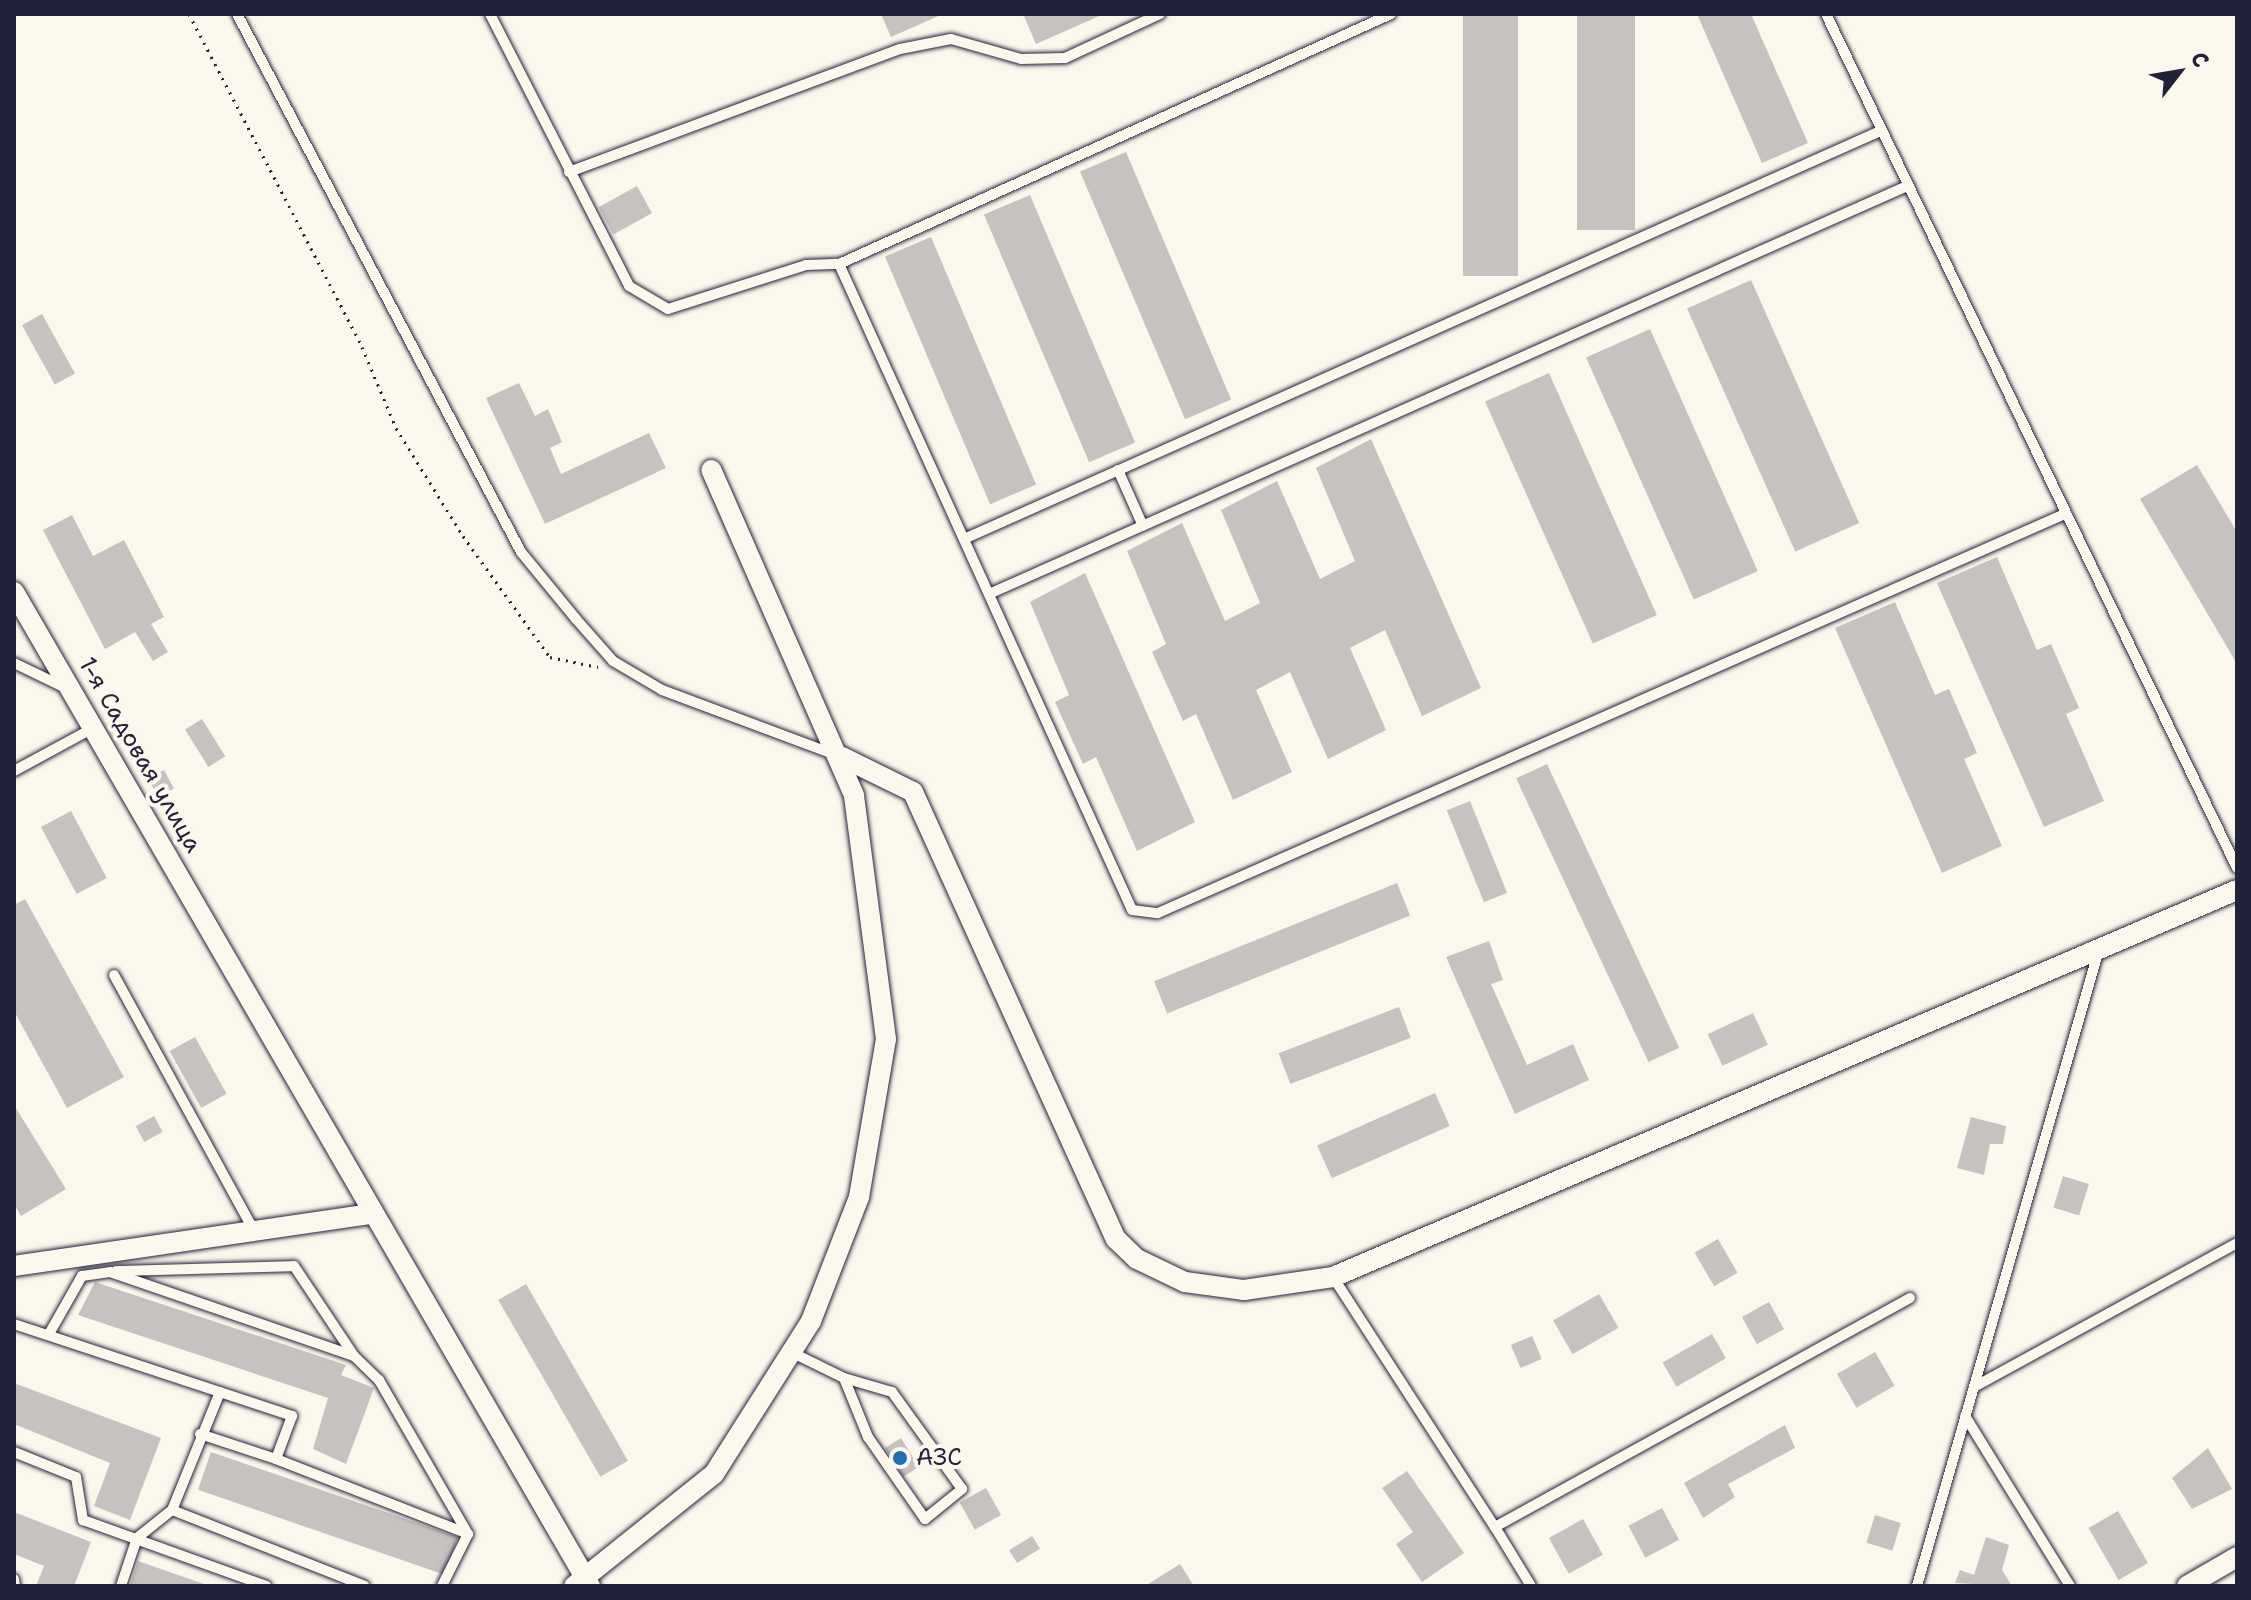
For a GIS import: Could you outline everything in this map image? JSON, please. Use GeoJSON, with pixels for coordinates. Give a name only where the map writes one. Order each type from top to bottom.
{"type":"FeatureCollection","features":[{"type":"Feature","properties":{"kind":"street"},"geometry":{"type":"LineString","coordinates":[[583,1584],[714,1474],[791,1352],[859,1197],[886,1039],[854,795],[842,757],[711,470]]}},
{"type":"Feature","properties":{"kind":"street","name":"1-я Садовая улица"},"geometry":{"type":"LineString","coordinates":[[14,592],[95,727],[583,1584]]}},
{"type":"Feature","properties":{"kind":"street"},"geometry":{"type":"LineString","coordinates":[[842,757],[913,792],[1116,1239],[1137,1259],[1185,1282],[1244,1290],[1333,1277],[2237,890]]}},
{"type":"Feature","properties":{"kind":"street"},"geometry":{"type":"LineString","coordinates":[[16,1267],[371,1214]]}},
{"type":"Feature","properties":{"kind":"street"},"geometry":{"type":"LineString","coordinates":[[2187,1586],[2237,1557]]}},
{"type":"Feature","properties":{"kind":"lane"},"geometry":{"type":"LineString","coordinates":[[237,14],[521,552],[613,661],[637,675],[842,757]]}},
{"type":"Feature","properties":{"kind":"lane"},"geometry":{"type":"LineString","coordinates":[[490,14],[629,286],[668,309],[806,265],[839,264],[1391,14]]}},
{"type":"Feature","properties":{"kind":"lane"},"geometry":{"type":"LineString","coordinates":[[569,172],[900,49],[951,39],[1021,59],[1065,58],[1160,14]]}},
{"type":"Feature","properties":{"kind":"lane"},"geometry":{"type":"LineString","coordinates":[[1826,14],[1878,132],[2237,868]]}},
{"type":"Feature","properties":{"kind":"lane"},"geometry":{"type":"LineString","coordinates":[[964,539],[1878,132]]}},
{"type":"Feature","properties":{"kind":"lane"},"geometry":{"type":"LineString","coordinates":[[989,594],[1905,187]]}},
{"type":"Feature","properties":{"kind":"lane"},"geometry":{"type":"LineString","coordinates":[[839,264],[1132,910],[1158,913],[2065,514]]}},
{"type":"Feature","properties":{"kind":"lane"},"geometry":{"type":"LineString","coordinates":[[1118,470],[1143,526]]}},
{"type":"Feature","properties":{"kind":"lane"},"geometry":{"type":"LineString","coordinates":[[14,663],[73,692]]}},
{"type":"Feature","properties":{"kind":"lane"},"geometry":{"type":"LineString","coordinates":[[14,771],[95,727]]}},
{"type":"Feature","properties":{"kind":"lane"},"geometry":{"type":"LineString","coordinates":[[1917,1586],[2099,949]]}},
{"type":"Feature","properties":{"kind":"lane"},"geometry":{"type":"LineString","coordinates":[[114,975],[254,1231]]}},
{"type":"Feature","properties":{"kind":"lane"},"geometry":{"type":"LineString","coordinates":[[1974,1387],[2237,1243]]}},
{"type":"Feature","properties":{"kind":"lane"},"geometry":{"type":"LineString","coordinates":[[49,1334],[82,1276],[110,1272],[294,1266],[354,1356],[379,1380],[468,1534]]}},
{"type":"Feature","properties":{"kind":"lane"},"geometry":{"type":"LineString","coordinates":[[110,1272],[354,1356]]}},
{"type":"Feature","properties":{"kind":"lane"},"geometry":{"type":"LineString","coordinates":[[1333,1277],[1531,1586]]}},
{"type":"Feature","properties":{"kind":"lane"},"geometry":{"type":"LineString","coordinates":[[1495,1527],[1910,1298]]}},
{"type":"Feature","properties":{"kind":"lane"},"geometry":{"type":"LineString","coordinates":[[14,1324],[292,1416],[276,1459]]}},
{"type":"Feature","properties":{"kind":"lane"},"geometry":{"type":"LineString","coordinates":[[791,1352],[844,1378],[892,1392],[962,1489],[925,1519],[868,1437],[844,1378]]}},
{"type":"Feature","properties":{"kind":"lane"},"geometry":{"type":"LineString","coordinates":[[121,1586],[137,1538],[172,1510],[200,1434],[220,1392]]}},
{"type":"Feature","properties":{"kind":"lane"},"geometry":{"type":"LineString","coordinates":[[1965,1416],[2070,1586]]}},
{"type":"Feature","properties":{"kind":"lane"},"geometry":{"type":"LineString","coordinates":[[200,1434],[276,1459],[468,1534]]}},
{"type":"Feature","properties":{"kind":"lane"},"geometry":{"type":"LineString","coordinates":[[14,1452],[76,1477],[83,1520],[266,1586]]}},
{"type":"Feature","properties":{"kind":"lane"},"geometry":{"type":"LineString","coordinates":[[172,1510],[365,1586]]}},
{"type":"Feature","properties":{"kind":"lane"},"geometry":{"type":"LineString","coordinates":[[442,1586],[468,1534]]}},
{"type":"Feature","properties":{"kind":"lane"},"geometry":{"type":"LineString","coordinates":[[14,1579],[15,1586]]}},
{"type":"Feature","properties":{"kind":"path"},"geometry":{"type":"LineString","coordinates":[[189,14],[362,347],[396,428],[463,536],[550,657],[637,675]]}},
{"type":"Feature","properties":{"kind":"building"},"geometry":{"type":"Polygon","coordinates":[[[881,14],[943,14],[891,37],[881,14]]]}},
{"type":"Feature","properties":{"kind":"building"},"geometry":{"type":"Polygon","coordinates":[[[1023,14],[1104,14],[1036,44],[1023,14]]]}},
{"type":"Feature","properties":{"kind":"building"},"geometry":{"type":"Polygon","coordinates":[[[1463,14],[1518,14],[1518,276],[1463,276],[1463,14]]]}},
{"type":"Feature","properties":{"kind":"building"},"geometry":{"type":"Polygon","coordinates":[[[1577,14],[1635,14],[1635,230],[1577,230],[1577,14]]]}},
{"type":"Feature","properties":{"kind":"building"},"geometry":{"type":"Polygon","coordinates":[[[1697,14],[1751,14],[1808,143],[1762,163],[1697,14]]]}},
{"type":"Feature","properties":{"kind":"building"},"geometry":{"type":"Polygon","coordinates":[[[1126,152],[1231,400],[1185,419],[1080,172],[1126,152]]]}},
{"type":"Feature","properties":{"kind":"building"},"geometry":{"type":"Polygon","coordinates":[[[637,186],[652,213],[614,234],[599,207],[637,186]]]}},
{"type":"Feature","properties":{"kind":"building"},"geometry":{"type":"Polygon","coordinates":[[[1030,195],[1135,443],[1089,462],[984,215],[1030,195]]]}},
{"type":"Feature","properties":{"kind":"building"},"geometry":{"type":"Polygon","coordinates":[[[931,237],[1036,485],[990,504],[885,257],[931,237]]]}},
{"type":"Feature","properties":{"kind":"building"},"geometry":{"type":"Polygon","coordinates":[[[1751,280],[1859,523],[1795,551],[1687,308],[1751,280]]]}},
{"type":"Feature","properties":{"kind":"building"},"geometry":{"type":"Polygon","coordinates":[[[42,314],[75,373],[55,385],[22,325],[42,314]]]}},
{"type":"Feature","properties":{"kind":"building"},"geometry":{"type":"Polygon","coordinates":[[[1650,329],[1758,571],[1694,600],[1586,357],[1650,329]]]}},
{"type":"Feature","properties":{"kind":"building"},"geometry":{"type":"Polygon","coordinates":[[[1549,373],[1657,615],[1593,644],[1485,401],[1549,373]]]}},
{"type":"Feature","properties":{"kind":"building"},"geometry":{"type":"Polygon","coordinates":[[[519,383],[535,416],[548,409],[562,442],[550,448],[561,474],[649,433],[666,468],[545,524],[486,398],[519,383]]]}},
{"type":"Feature","properties":{"kind":"building"},"geometry":{"type":"Polygon","coordinates":[[[1371,439],[1481,688],[1422,716],[1385,630],[1350,648],[1386,730],[1328,759],[1290,672],[1256,690],[1292,772],[1233,800],[1196,714],[1183,721],[1152,652],[1166,644],[1127,551],[1182,523],[1225,621],[1260,603],[1221,510],[1277,481],[1320,579],[1355,561],[1316,468],[1371,439]]]}},
{"type":"Feature","properties":{"kind":"building"},"geometry":{"type":"Polygon","coordinates":[[[2197,465],[2237,532],[2237,664],[2140,499],[2197,465]]]}},
{"type":"Feature","properties":{"kind":"building"},"geometry":{"type":"Polygon","coordinates":[[[72,515],[93,556],[124,540],[164,617],[151,624],[168,652],[153,661],[135,632],[105,649],[43,530],[72,515]]]}},
{"type":"Feature","properties":{"kind":"building"},"geometry":{"type":"Polygon","coordinates":[[[1997,557],[2037,650],[2051,644],[2079,708],[2066,714],[2104,801],[2044,827],[1937,583],[1997,557]]]}},
{"type":"Feature","properties":{"kind":"building"},"geometry":{"type":"Polygon","coordinates":[[[1085,573],[1195,822],[1137,851],[1096,757],[1083,764],[1055,702],[1069,695],[1030,602],[1085,573]]]}},
{"type":"Feature","properties":{"kind":"building"},"geometry":{"type":"Polygon","coordinates":[[[1895,602],[1935,695],[1949,689],[1977,753],[1964,759],[2002,846],[1942,873],[1835,628],[1895,602]]]}},
{"type":"Feature","properties":{"kind":"building"},"geometry":{"type":"Polygon","coordinates":[[[202,719],[225,756],[208,767],[185,730],[202,719]]]}},
{"type":"Feature","properties":{"kind":"building"},"geometry":{"type":"Polygon","coordinates":[[[1547,764],[1679,1048],[1648,1062],[1516,778],[1547,764]]]}},
{"type":"Feature","properties":{"kind":"building"},"geometry":{"type":"Polygon","coordinates":[[[164,770],[174,789],[158,797],[148,778],[164,770]]]}},
{"type":"Feature","properties":{"kind":"building"},"geometry":{"type":"Polygon","coordinates":[[[1470,801],[1507,893],[1484,902],[1447,810],[1470,801]]]}},
{"type":"Feature","properties":{"kind":"building"},"geometry":{"type":"Polygon","coordinates":[[[71,811],[107,878],[77,894],[41,827],[71,811]]]}},
{"type":"Feature","properties":{"kind":"building"},"geometry":{"type":"Polygon","coordinates":[[[1397,883],[1410,915],[1167,1014],[1154,981],[1397,883]]]}},
{"type":"Feature","properties":{"kind":"building"},"geometry":{"type":"Polygon","coordinates":[[[25,899],[124,1077],[67,1108],[14,1011],[14,905],[25,899]]]}},
{"type":"Feature","properties":{"kind":"building"},"geometry":{"type":"Polygon","coordinates":[[[1489,941],[1503,980],[1491,984],[1527,1065],[1573,1044],[1589,1080],[1515,1114],[1446,957],[1489,941]]]}},
{"type":"Feature","properties":{"kind":"building"},"geometry":{"type":"Polygon","coordinates":[[[1399,1007],[1411,1038],[1290,1084],[1279,1053],[1399,1007]]]}},
{"type":"Feature","properties":{"kind":"building"},"geometry":{"type":"Polygon","coordinates":[[[1753,1013],[1768,1045],[1722,1066],[1708,1034],[1753,1013]]]}},
{"type":"Feature","properties":{"kind":"building"},"geometry":{"type":"Polygon","coordinates":[[[195,1037],[227,1094],[201,1108],[170,1051],[195,1037]]]}},
{"type":"Feature","properties":{"kind":"building"},"geometry":{"type":"Polygon","coordinates":[[[1435,1093],[1450,1126],[1332,1178],[1317,1145],[1435,1093]]]}},
{"type":"Feature","properties":{"kind":"building"},"geometry":{"type":"Polygon","coordinates":[[[14,1105],[66,1189],[21,1216],[14,1204],[14,1105]]]}},
{"type":"Feature","properties":{"kind":"building"},"geometry":{"type":"Polygon","coordinates":[[[154,1116],[163,1132],[144,1142],[136,1126],[154,1116]]]}},
{"type":"Feature","properties":{"kind":"building"},"geometry":{"type":"Polygon","coordinates":[[[1971,1117],[2006,1126],[2003,1144],[1990,1144],[1984,1175],[1957,1168],[1971,1117]]]}},
{"type":"Feature","properties":{"kind":"building"},"geometry":{"type":"Polygon","coordinates":[[[2063,1176],[2089,1184],[2079,1215],[2053,1208],[2063,1176]]]}},
{"type":"Feature","properties":{"kind":"building"},"geometry":{"type":"Polygon","coordinates":[[[1718,1239],[1738,1273],[1714,1286],[1695,1252],[1718,1239]]]}},
{"type":"Feature","properties":{"kind":"building"},"geometry":{"type":"Polygon","coordinates":[[[95,1282],[346,1365],[341,1375],[374,1388],[346,1464],[313,1449],[328,1398],[78,1315],[95,1282]]]}},
{"type":"Feature","properties":{"kind":"building"},"geometry":{"type":"Polygon","coordinates":[[[526,1284],[628,1461],[600,1477],[498,1300],[526,1284]]]}},
{"type":"Feature","properties":{"kind":"building"},"geometry":{"type":"Polygon","coordinates":[[[1599,1294],[1618,1328],[1573,1354],[1553,1320],[1599,1294]]]}},
{"type":"Feature","properties":{"kind":"building"},"geometry":{"type":"Polygon","coordinates":[[[1769,1302],[1784,1329],[1757,1344],[1742,1317],[1769,1302]]]}},
{"type":"Feature","properties":{"kind":"building"},"geometry":{"type":"Polygon","coordinates":[[[1712,1334],[1726,1358],[1677,1387],[1663,1362],[1712,1334]]]}},
{"type":"Feature","properties":{"kind":"building"},"geometry":{"type":"Polygon","coordinates":[[[1532,1336],[1542,1359],[1521,1368],[1511,1345],[1532,1336]]]}},
{"type":"Feature","properties":{"kind":"building"},"geometry":{"type":"Polygon","coordinates":[[[1875,1352],[1895,1386],[1856,1408],[1837,1374],[1875,1352]]]}},
{"type":"Feature","properties":{"kind":"building"},"geometry":{"type":"Polygon","coordinates":[[[14,1383],[161,1438],[130,1520],[94,1506],[110,1463],[14,1424],[14,1383]]]}},
{"type":"Feature","properties":{"kind":"building"},"geometry":{"type":"Polygon","coordinates":[[[1785,1425],[1795,1448],[1728,1484],[1735,1497],[1703,1518],[1684,1483],[1785,1425]]]}},
{"type":"Feature","properties":{"kind":"building","name":"АЗС"},"geometry":{"type":"Polygon","coordinates":[[[901,1438],[919,1467],[903,1477],[885,1448],[901,1438]]]}},
{"type":"Feature","properties":{"kind":"building"},"geometry":{"type":"Polygon","coordinates":[[[2208,1448],[2232,1489],[2192,1509],[2172,1478],[2208,1448]]]}},
{"type":"Feature","properties":{"kind":"building"},"geometry":{"type":"Polygon","coordinates":[[[211,1452],[458,1537],[445,1575],[198,1490],[211,1452]]]}},
{"type":"Feature","properties":{"kind":"building"},"geometry":{"type":"Polygon","coordinates":[[[1407,1471],[1464,1553],[1422,1582],[1396,1544],[1413,1532],[1382,1488],[1407,1471]]]}},
{"type":"Feature","properties":{"kind":"building"},"geometry":{"type":"Polygon","coordinates":[[[986,1488],[1001,1515],[975,1530],[960,1503],[986,1488]]]}},
{"type":"Feature","properties":{"kind":"building"},"geometry":{"type":"Polygon","coordinates":[[[1662,1508],[1679,1540],[1645,1558],[1628,1526],[1662,1508]]]}},
{"type":"Feature","properties":{"kind":"building"},"geometry":{"type":"Polygon","coordinates":[[[2118,1511],[2148,1563],[2119,1580],[2089,1528],[2118,1511]]]}},
{"type":"Feature","properties":{"kind":"building"},"geometry":{"type":"Polygon","coordinates":[[[14,1512],[91,1542],[74,1586],[36,1586],[44,1566],[14,1554],[14,1512]]]}},
{"type":"Feature","properties":{"kind":"building"},"geometry":{"type":"Polygon","coordinates":[[[1875,1515],[1901,1523],[1892,1551],[1867,1543],[1875,1515]]]}},
{"type":"Feature","properties":{"kind":"building"},"geometry":{"type":"Polygon","coordinates":[[[1583,1519],[1603,1555],[1569,1574],[1549,1538],[1583,1519]]]}},
{"type":"Feature","properties":{"kind":"building"},"geometry":{"type":"Polygon","coordinates":[[[1032,1536],[1040,1549],[1017,1563],[1009,1550],[1032,1536]]]}},
{"type":"Feature","properties":{"kind":"building"},"geometry":{"type":"Polygon","coordinates":[[[1986,1537],[2009,1545],[2002,1570],[2012,1586],[1955,1583],[1960,1570],[1974,1575],[1986,1537]]]}},
{"type":"Feature","properties":{"kind":"building"},"geometry":{"type":"Polygon","coordinates":[[[138,1561],[204,1584],[204,1586],[130,1586],[138,1561]]]}},
{"type":"Feature","properties":{"kind":"building"},"geometry":{"type":"Polygon","coordinates":[[[1180,1564],[1194,1586],[1145,1586],[1180,1564]]]}},
{"type":"Feature","properties":{"kind":"place","name":"АЗС"},"geometry":{"type":"Point","coordinates":[900,1458]}}]}
